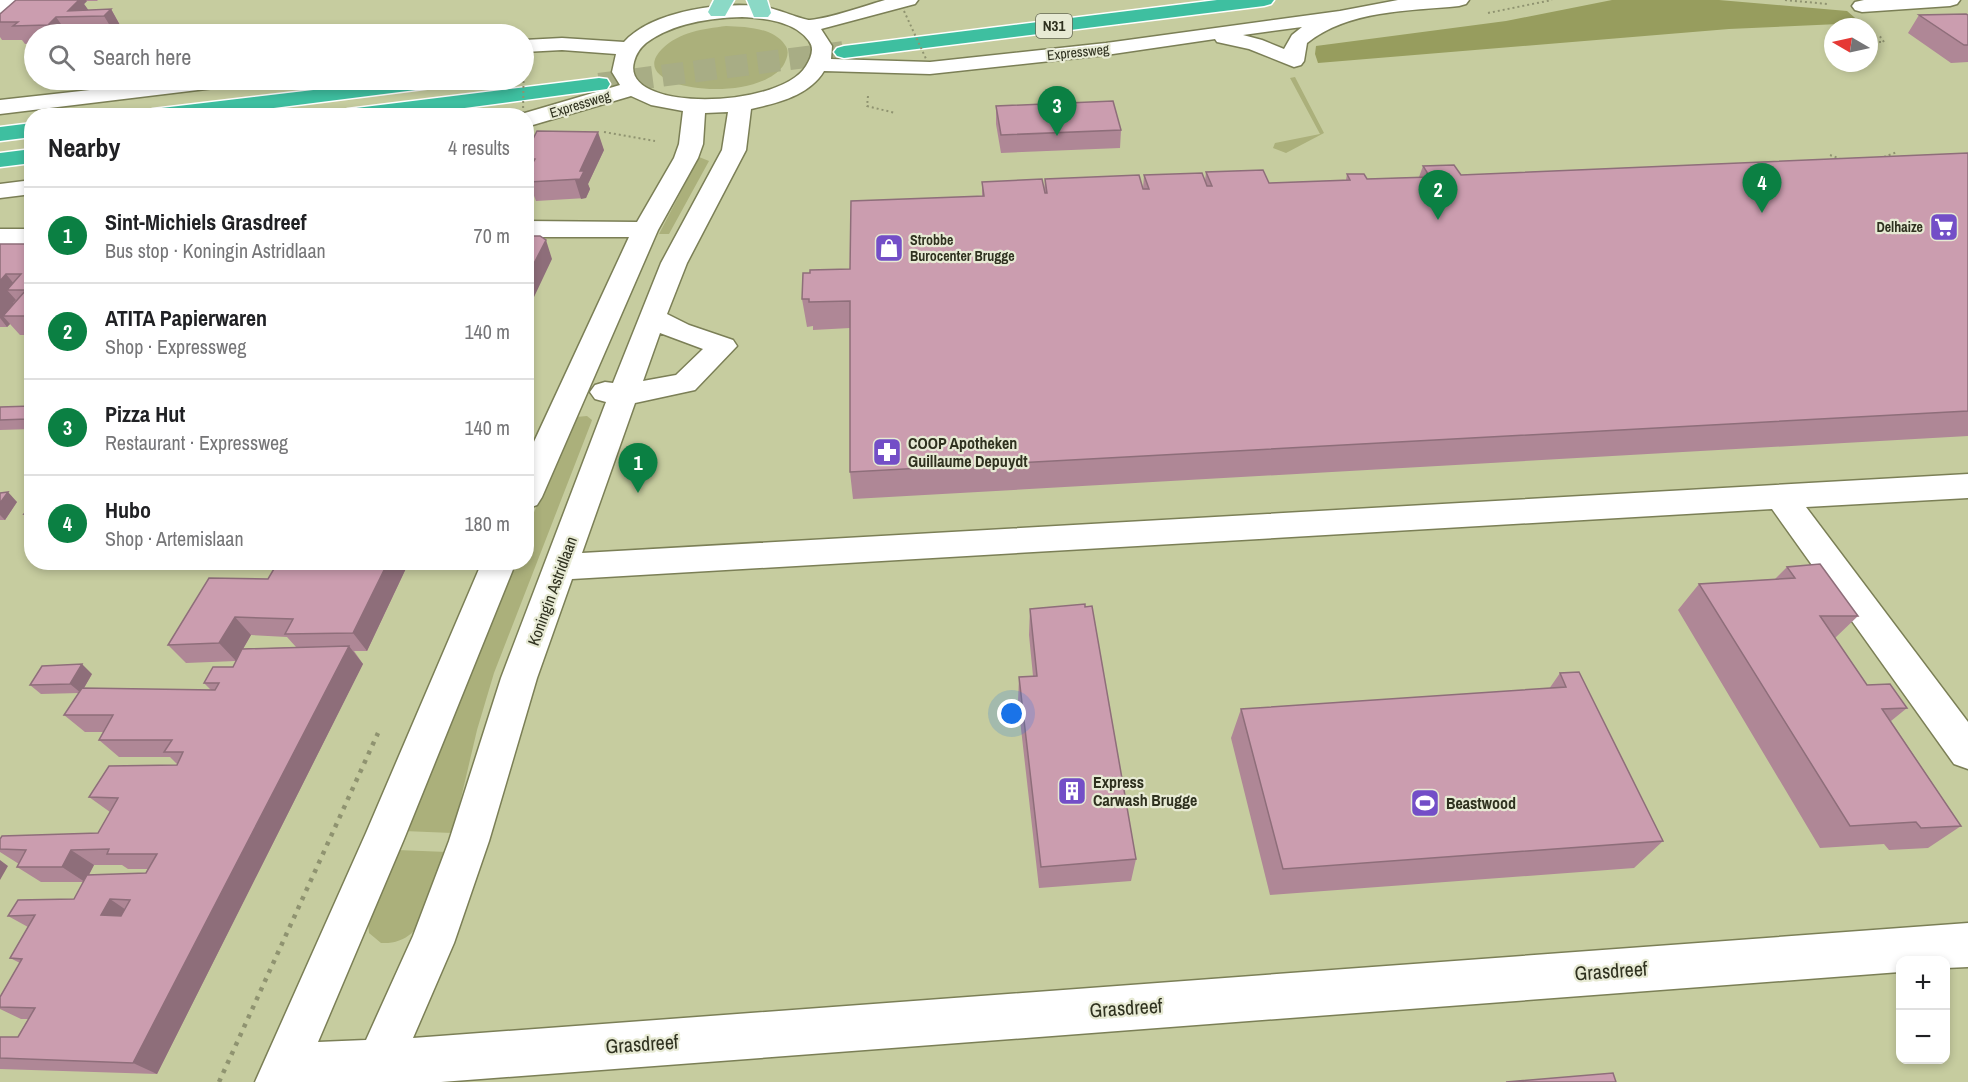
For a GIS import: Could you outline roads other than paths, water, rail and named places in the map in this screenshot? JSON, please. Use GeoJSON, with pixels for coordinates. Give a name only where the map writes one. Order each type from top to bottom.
{"type":"FeatureCollection","features":[{"type":"Feature","properties":{"kind":"highway","name":"Expressweg"},"geometry":{"type":"LineString","coordinates":[[844,52],[1264,0]]}},
{"type":"Feature","properties":{"kind":"highway"},"geometry":{"type":"LineString","coordinates":[[836,31],[902,12]]}},
{"type":"Feature","properties":{"kind":"highway"},"geometry":{"type":"LineString","coordinates":[[565,65],[596,62]]}},
{"type":"Feature","properties":{"kind":"highway","name":"Expressweg"},"geometry":{"type":"LineString","coordinates":[[411,108],[599,84]]}},
{"type":"Feature","properties":{"kind":"highway"},"geometry":{"type":"LineString","coordinates":[[218,108],[365,90]]}},
{"type":"Feature","properties":{"kind":"highway"},"geometry":{"type":"LineString","coordinates":[[0,134],[24,131]]}},
{"type":"Feature","properties":{"kind":"highway"},"geometry":{"type":"LineString","coordinates":[[0,160],[24,157]]}},
{"type":"Feature","properties":{"kind":"street"},"geometry":{"type":"LineString","coordinates":[[0,7],[8,0]]}},
{"type":"Feature","properties":{"kind":"street","name":"Expressweg"},"geometry":{"type":"LineString","coordinates":[[819,65],[930,68],[1106,49],[1460,0]]}},
{"type":"Feature","properties":{"kind":"street"},"geometry":{"type":"LineString","coordinates":[[1862,6],[1950,0]]}},
{"type":"Feature","properties":{"kind":"street"},"geometry":{"type":"LineString","coordinates":[[721,6],[759,6],[806,27],[815,35],[822,48],[819,65],[813,73],[795,87],[767,99],[740,105],[694,107],[659,101],[634,88],[625,79],[622,70],[623,62],[629,49],[645,34],[721,6]]}},
{"type":"Feature","properties":{"kind":"street"},"geometry":{"type":"LineString","coordinates":[[806,27],[902,12]]}},
{"type":"Feature","properties":{"kind":"street"},"geometry":{"type":"LineString","coordinates":[[1196,35],[1254,44],[1294,61],[1295,44],[1299,38],[1312,28],[1336,16]]}},
{"type":"Feature","properties":{"kind":"street"},"geometry":{"type":"LineString","coordinates":[[534,48],[562,44],[629,49]]}},
{"type":"Feature","properties":{"kind":"street","name":"Expressweg"},"geometry":{"type":"LineString","coordinates":[[534,114],[634,88]]}},
{"type":"Feature","properties":{"kind":"street"},"geometry":{"type":"LineString","coordinates":[[0,107],[145,90]]}},
{"type":"Feature","properties":{"kind":"street","name":"Koningin Astridlaan"},"geometry":{"type":"LineString","coordinates":[[375,1072],[432,943],[469,841],[519,678],[652,318],[674,263],[725,171],[734,150],[738,134],[740,105]]}},
{"type":"Feature","properties":{"kind":"street"},"geometry":{"type":"LineString","coordinates":[[534,478],[645,230],[686,158],[691,144],[694,107]]}},
{"type":"Feature","properties":{"kind":"street"},"geometry":{"type":"LineString","coordinates":[[0,190],[24,188]]}},
{"type":"Feature","properties":{"kind":"street"},"geometry":{"type":"LineString","coordinates":[[534,229],[645,230]]}},
{"type":"Feature","properties":{"kind":"street"},"geometry":{"type":"LineString","coordinates":[[0,237],[24,237]]}},
{"type":"Feature","properties":{"kind":"street"},"geometry":{"type":"LineString","coordinates":[[578,382],[606,392],[624,395],[685,383],[723,346],[680,331],[652,318]]}},
{"type":"Feature","properties":{"kind":"street"},"geometry":{"type":"LineString","coordinates":[[560,567],[1968,486]]}},
{"type":"Feature","properties":{"kind":"street"},"geometry":{"type":"LineString","coordinates":[[1780,496],[1968,752]]}},
{"type":"Feature","properties":{"kind":"street"},"geometry":{"type":"LineString","coordinates":[[281,1074],[384,839],[496,570]]}},
{"type":"Feature","properties":{"kind":"street","name":"Grasdreef"},"geometry":{"type":"LineString","coordinates":[[281,1074],[375,1072],[1968,945]]}},
{"type":"Feature","properties":{"kind":"tunnel"},"geometry":{"type":"LineString","coordinates":[[599,84],[844,52]]}},
{"type":"Feature","properties":{"kind":"place","name":"Pizza Hut"},"geometry":{"type":"Point","coordinates":[1057,136]}},
{"type":"Feature","properties":{"kind":"place","name":"Hubo"},"geometry":{"type":"Point","coordinates":[1762,213]}},
{"type":"Feature","properties":{"kind":"place","name":"ATITA Papierwaren"},"geometry":{"type":"Point","coordinates":[1438,220]}},
{"type":"Feature","properties":{"kind":"place","name":"Delhaize"},"geometry":{"type":"Point","coordinates":[1944,227]}},
{"type":"Feature","properties":{"kind":"place","name":"Strobbe Burocenter Brugge"},"geometry":{"type":"Point","coordinates":[889,248]}},
{"type":"Feature","properties":{"kind":"place","name":"COOP Apotheken Guillaume Depuydt"},"geometry":{"type":"Point","coordinates":[887,452]}},
{"type":"Feature","properties":{"kind":"place","name":"Sint-Michiels Grasdreef"},"geometry":{"type":"Point","coordinates":[638,493]}},
{"type":"Feature","properties":{"kind":"place","name":"Express Carwash Brugge"},"geometry":{"type":"Point","coordinates":[1072,791]}},
{"type":"Feature","properties":{"kind":"place","name":"Beastwood"},"geometry":{"type":"Point","coordinates":[1425,803]}}]}
